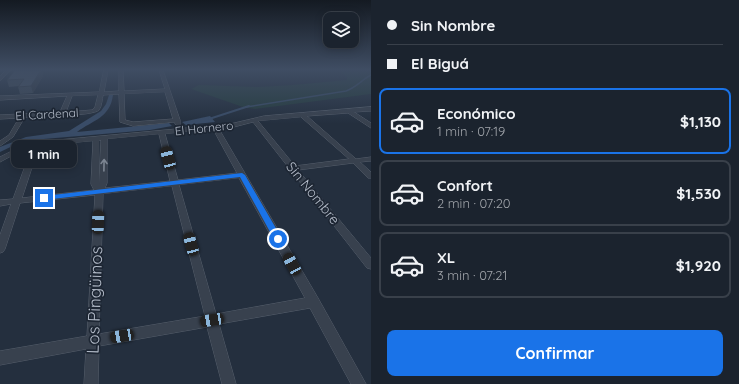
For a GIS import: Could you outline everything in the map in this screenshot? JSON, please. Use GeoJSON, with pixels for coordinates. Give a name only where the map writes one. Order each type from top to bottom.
{"type":"FeatureCollection","features":[{"type":"Feature","properties":{"kind":"street"},"geometry":{"type":"LineString","coordinates":[[101,93],[102,88]]}},
{"type":"Feature","properties":{"kind":"street"},"geometry":{"type":"LineString","coordinates":[[121,88],[121,92]]}},
{"type":"Feature","properties":{"kind":"street"},"geometry":{"type":"LineString","coordinates":[[0,103],[2,98],[168,90],[180,130]]}},
{"type":"Feature","properties":{"kind":"street","name":"El Hornero"},"geometry":{"type":"LineString","coordinates":[[121,92],[121,119],[126,123],[137,124],[177,120]]}},
{"type":"Feature","properties":{"kind":"street","name":"El Cardenal"},"geometry":{"type":"LineString","coordinates":[[0,117],[62,114],[94,110],[98,108],[101,93]]}},
{"type":"Feature","properties":{"kind":"street"},"geometry":{"type":"LineString","coordinates":[[62,114],[70,95]]}},
{"type":"Feature","properties":{"kind":"street","name":"El Hornero"},"geometry":{"type":"LineString","coordinates":[[36,144],[238,125],[254,120],[371,109]]}},
{"type":"Feature","properties":{"kind":"street"},"geometry":{"type":"LineString","coordinates":[[349,111],[371,126]]}},
{"type":"Feature","properties":{"kind":"street"},"geometry":{"type":"LineString","coordinates":[[303,115],[371,176]]}},
{"type":"Feature","properties":{"kind":"street"},"geometry":{"type":"LineString","coordinates":[[1,142],[11,136],[23,116]]}},
{"type":"Feature","properties":{"kind":"street","name":"Sin Nombre"},"geometry":{"type":"LineString","coordinates":[[254,120],[371,265]]}},
{"type":"Feature","properties":{"kind":"street"},"geometry":{"type":"LineString","coordinates":[[215,127],[359,384]]}},
{"type":"Feature","properties":{"kind":"street"},"geometry":{"type":"LineString","coordinates":[[161,132],[229,384]]}},
{"type":"Feature","properties":{"kind":"street","name":"Los Pingüinos"},"geometry":{"type":"LineString","coordinates":[[91,384],[99,192],[95,184],[100,138]]}},
{"type":"Feature","properties":{"kind":"street"},"geometry":{"type":"LineString","coordinates":[[0,160],[22,148],[36,144]]}},
{"type":"Feature","properties":{"kind":"street"},"geometry":{"type":"LineString","coordinates":[[0,249],[36,144]]}},
{"type":"Feature","properties":{"kind":"street"},"geometry":{"type":"LineString","coordinates":[[293,168],[371,159]]}},
{"type":"Feature","properties":{"kind":"street"},"geometry":{"type":"LineString","coordinates":[[0,203],[242,175]]}},
{"type":"Feature","properties":{"kind":"street"},"geometry":{"type":"LineString","coordinates":[[0,358],[314,302]]}},
{"type":"Feature","properties":{"kind":"green space"},"geometry":{"type":"Polygon","coordinates":[[[371,88],[371,94],[255,109],[243,107],[191,89],[371,88]]]}},
{"type":"Feature","properties":{"kind":"water"},"geometry":{"type":"Polygon","coordinates":[[[109,95],[113,95],[111,103],[105,114],[77,132],[169,123],[172,126],[150,130],[32,140],[21,142],[0,152],[0,147],[26,137],[69,131],[101,111],[106,104],[109,95]]]}},
{"type":"Feature","properties":{"kind":"water"},"geometry":{"type":"Polygon","coordinates":[[[210,116],[215,122],[186,125],[182,122],[210,116]]]}},
{"type":"Feature","properties":{"kind":"waterway"},"geometry":{"type":"LineString","coordinates":[[246,107],[346,91],[352,88]]}},
{"type":"Feature","properties":{"kind":"waterway"},"geometry":{"type":"LineString","coordinates":[[209,119],[249,106]]}},
{"type":"Feature","properties":{"kind":"route"},"geometry":{"type":"LineString","coordinates":[[44,198],[242,175],[278,239]]}}]}
